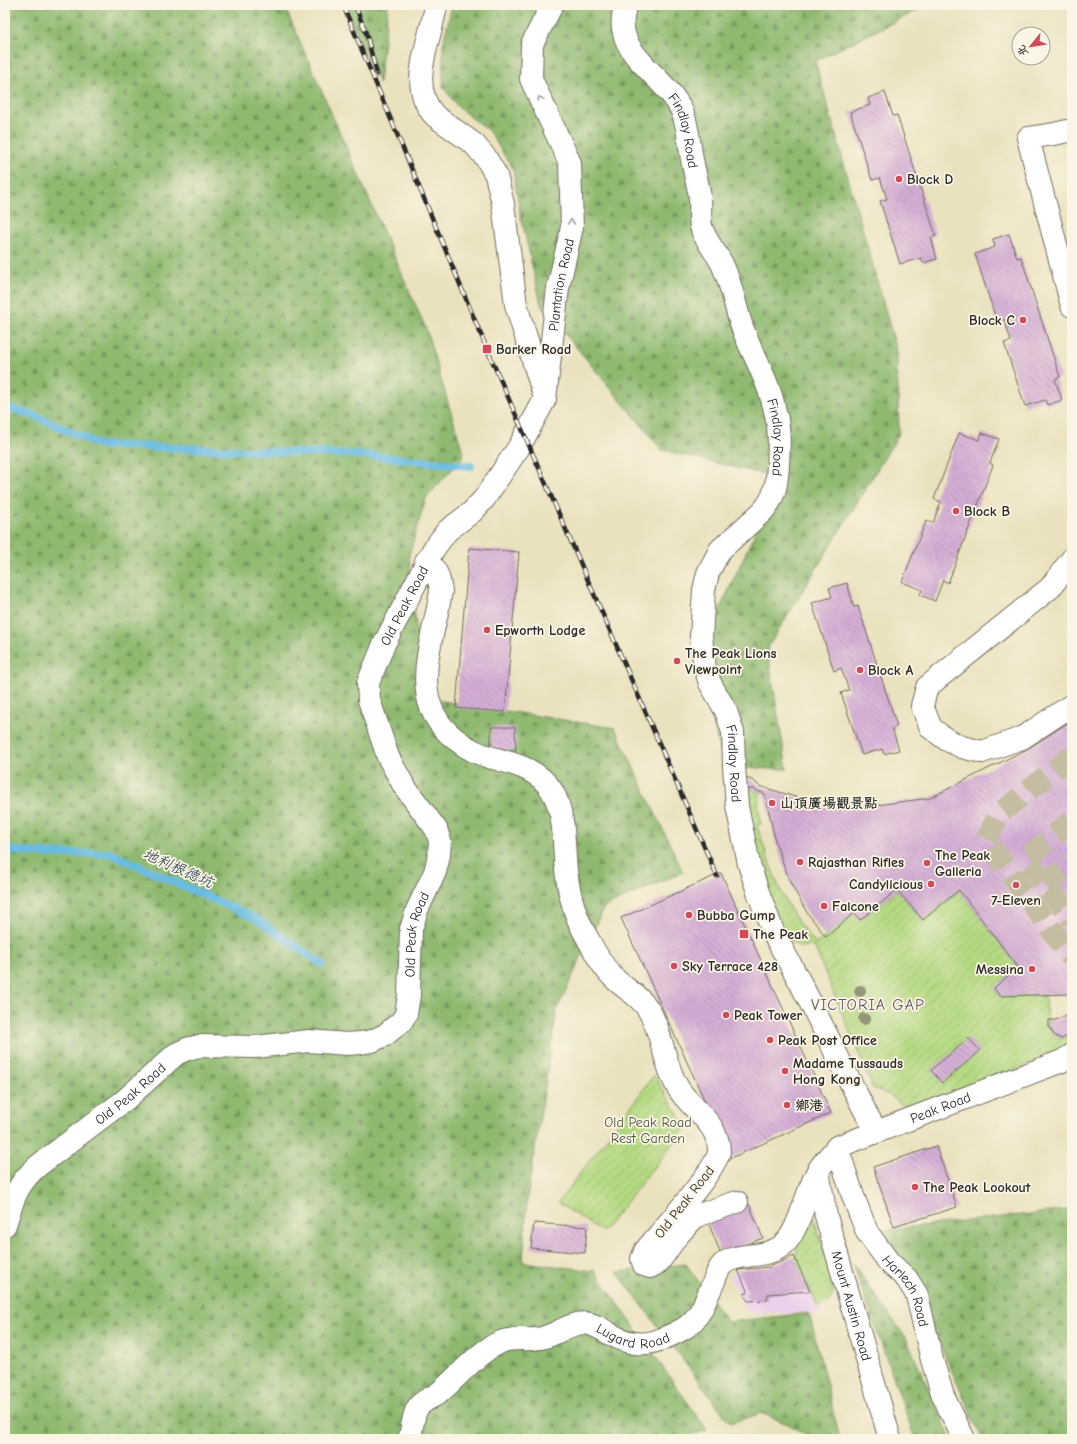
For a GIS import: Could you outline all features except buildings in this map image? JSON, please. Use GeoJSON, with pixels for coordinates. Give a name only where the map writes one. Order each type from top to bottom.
{"type":"FeatureCollection","features":[{"type":"Feature","properties":{"kind":"street"},"geometry":{"type":"LineString","coordinates":[[436,5],[421,75],[423,97],[430,110],[440,121],[460,132],[474,144],[486,158],[496,176],[503,204],[516,306],[545,399]]}},
{"type":"Feature","properties":{"kind":"street","name":"Plantation Road"},"geometry":{"type":"LineString","coordinates":[[426,561],[447,531],[472,512],[484,499],[520,447],[545,399],[558,288],[572,226],[570,163],[531,79],[532,44],[552,5]]}},
{"type":"Feature","properties":{"kind":"street","name":"Findlay Road"},"geometry":{"type":"LineString","coordinates":[[626,5],[622,18],[622,29],[630,48],[643,65],[672,94],[686,121],[692,163],[699,191],[701,226],[707,241],[724,267],[742,327],[770,393],[778,422],[777,484],[773,496],[762,512],[720,550],[710,567],[706,578],[703,597],[701,637],[705,668],[710,682],[726,711],[734,732],[734,770],[737,806],[749,864],[758,892],[774,934],[876,1131]]}},
{"type":"Feature","properties":{"kind":"street"},"geometry":{"type":"LineString","coordinates":[[1071,298],[1028,138],[1072,130]]}},
{"type":"Feature","properties":{"kind":"street"},"geometry":{"type":"LineString","coordinates":[[1072,559],[1050,588],[927,687],[922,706],[931,728],[947,740],[962,748],[982,752],[1022,738],[1072,705]]}},
{"type":"Feature","properties":{"kind":"street","name":"Old Peak Road"},"geometry":{"type":"LineString","coordinates":[[5,1225],[16,1191],[29,1173],[125,1100],[180,1052],[199,1046],[244,1047],[309,1041],[347,1044],[360,1043],[385,1035],[403,1018],[409,1002],[411,929],[417,910],[435,872],[440,849],[440,840],[436,829],[396,774],[381,737],[369,700],[368,689],[370,679],[384,644],[426,561],[436,572],[440,580],[441,591],[425,675],[427,697],[434,714],[445,730],[458,742],[492,758],[515,764],[530,770],[543,781],[552,792],[560,812],[566,871],[571,897],[581,927],[609,973],[642,1001],[648,1008],[655,1023],[668,1068],[675,1082],[687,1101],[708,1122],[716,1135],[719,1151],[715,1162],[706,1176],[642,1255],[644,1266],[650,1268],[658,1263],[677,1236],[695,1218],[737,1202]]}},
{"type":"Feature","properties":{"kind":"street","name":"Peak Road"},"geometry":{"type":"LineString","coordinates":[[818,1171],[837,1147],[876,1131],[1069,1060]]}},
{"type":"Feature","properties":{"kind":"street","name":"Harlech Road"},"geometry":{"type":"LineString","coordinates":[[837,1147],[853,1196],[867,1232],[888,1261],[907,1279],[917,1295],[932,1360],[943,1396],[964,1439]]}},
{"type":"Feature","properties":{"kind":"street","name":"Lugard Road"},"geometry":{"type":"LineString","coordinates":[[409,1439],[414,1416],[419,1407],[438,1394],[488,1349],[499,1342],[510,1339],[544,1338],[571,1326],[586,1323],[596,1326],[625,1341],[638,1344],[657,1341],[686,1327],[698,1314],[722,1265],[732,1259],[771,1252],[780,1248],[788,1240],[794,1230],[818,1171]]}},
{"type":"Feature","properties":{"kind":"street","name":"Mount Austin Road"},"geometry":{"type":"LineString","coordinates":[[818,1171],[826,1216],[890,1439]]}},
{"type":"Feature","properties":{"kind":"shaded area"},"geometry":{"type":"Polygon","coordinates":[[[794,1256],[821,1314],[747,1312],[729,1277],[738,1270],[769,1267],[794,1256]]]}},
{"type":"Feature","properties":{"kind":"green space"},"geometry":{"type":"Polygon","coordinates":[[[5,5],[284,5],[426,329],[464,456],[426,498],[409,555],[423,698],[615,728],[683,872],[604,907],[557,1010],[527,1200],[523,1262],[595,1271],[707,1430],[679,1439],[5,1439],[5,5]]]}},
{"type":"Feature","properties":{"kind":"green space"},"geometry":{"type":"Polygon","coordinates":[[[343,5],[388,5],[379,83],[343,5]]]}},
{"type":"Feature","properties":{"kind":"green space"},"geometry":{"type":"Polygon","coordinates":[[[452,5],[924,5],[924,7],[815,61],[897,351],[899,434],[767,649],[787,769],[724,768],[697,659],[780,478],[662,450],[541,305],[520,212],[513,169],[489,131],[459,108],[443,87],[443,44],[452,5]]]}},
{"type":"Feature","properties":{"kind":"green space"},"geometry":{"type":"Polygon","coordinates":[[[740,789],[753,789],[761,793],[758,803],[761,824],[757,826],[768,858],[787,903],[795,917],[816,944],[854,913],[861,920],[897,890],[923,920],[959,890],[1018,967],[994,989],[1000,996],[1044,995],[1049,1027],[1054,1035],[1061,1039],[1071,1035],[1072,1048],[908,1111],[892,1097],[873,1088],[814,946],[798,947],[784,936],[765,887],[740,789]]]}},
{"type":"Feature","properties":{"kind":"green space","name":"Old Peak Road Rest Garden"},"geometry":{"type":"Polygon","coordinates":[[[654,1075],[686,1127],[603,1232],[558,1203],[654,1075]]]}},
{"type":"Feature","properties":{"kind":"green space"},"geometry":{"type":"Polygon","coordinates":[[[1072,1205],[1072,1439],[982,1439],[931,1324],[884,1230],[1066,1210],[1072,1205]]]}},
{"type":"Feature","properties":{"kind":"green space"},"geometry":{"type":"Polygon","coordinates":[[[814,1218],[830,1273],[833,1293],[830,1301],[818,1307],[795,1260],[797,1249],[810,1219],[814,1218]]]}},
{"type":"Feature","properties":{"kind":"green space"},"geometry":{"type":"Polygon","coordinates":[[[686,1264],[728,1322],[809,1313],[840,1439],[812,1439],[794,1427],[762,1413],[730,1423],[617,1272],[686,1264]]]}},
{"type":"Feature","properties":{"kind":"green space"},"geometry":{"type":"Polygon","coordinates":[[[853,1264],[906,1338],[951,1439],[915,1439],[853,1264]]]}},
{"type":"Feature","properties":{"kind":"waterway"},"geometry":{"type":"LineString","coordinates":[[5,407],[33,415],[100,445],[365,455],[471,466]]}},
{"type":"Feature","properties":{"kind":"waterway","name":"地利根德坑"},"geometry":{"type":"LineString","coordinates":[[5,850],[50,854],[110,853],[255,918],[322,964]]}},
{"type":"Feature","properties":{"kind":"tunnel"},"geometry":{"type":"LineString","coordinates":[[1072,756],[999,814],[986,841],[1072,958]]}},
{"type":"Feature","properties":{"kind":"tunnel"},"geometry":{"type":"LineString","coordinates":[[1072,821],[1026,858],[1072,920]]}},
{"type":"Feature","properties":{"kind":"tunnel"},"geometry":{"type":"LineString","coordinates":[[1045,885],[1072,863]]}},
{"type":"Feature","properties":{"kind":"railway"},"geometry":{"type":"LineString","coordinates":[[343,5],[487,349],[717,876]]}},
{"type":"Feature","properties":{"kind":"railway"},"geometry":{"type":"LineString","coordinates":[[355,5],[366,33],[377,74]]}},
{"type":"Feature","properties":{"kind":"place","name":"Block D"},"geometry":{"type":"Point","coordinates":[899,179]}},
{"type":"Feature","properties":{"kind":"place","name":"Block C"},"geometry":{"type":"Point","coordinates":[1023,320]}},
{"type":"Feature","properties":{"kind":"place","name":"Barker Road"},"geometry":{"type":"Point","coordinates":[487,349]}},
{"type":"Feature","properties":{"kind":"place","name":"Block B"},"geometry":{"type":"Point","coordinates":[956,511]}},
{"type":"Feature","properties":{"kind":"place","name":"Epworth Lodge"},"geometry":{"type":"Point","coordinates":[487,630]}},
{"type":"Feature","properties":{"kind":"place","name":"The Peak Lions Viewpoint"},"geometry":{"type":"Point","coordinates":[677,661]}},
{"type":"Feature","properties":{"kind":"place","name":"Block A"},"geometry":{"type":"Point","coordinates":[860,670]}},
{"type":"Feature","properties":{"kind":"place","name":"山頂廣場觀景點"},"geometry":{"type":"Point","coordinates":[772,803]}},
{"type":"Feature","properties":{"kind":"place","name":"Rajasthan Rifles"},"geometry":{"type":"Point","coordinates":[800,862]}},
{"type":"Feature","properties":{"kind":"place","name":"The Peak Galleria"},"geometry":{"type":"Point","coordinates":[927,863]}},
{"type":"Feature","properties":{"kind":"place","name":"Candylicious"},"geometry":{"type":"Point","coordinates":[931,884]}},
{"type":"Feature","properties":{"kind":"place","name":"7-Eleven"},"geometry":{"type":"Point","coordinates":[1016,885]}},
{"type":"Feature","properties":{"kind":"place","name":"Falcone"},"geometry":{"type":"Point","coordinates":[824,906]}},
{"type":"Feature","properties":{"kind":"place","name":"Bubba Gump"},"geometry":{"type":"Point","coordinates":[689,915]}},
{"type":"Feature","properties":{"kind":"place","name":"The Peak"},"geometry":{"type":"Point","coordinates":[744,934]}},
{"type":"Feature","properties":{"kind":"place","name":"Sky Terrace 428"},"geometry":{"type":"Point","coordinates":[674,966]}},
{"type":"Feature","properties":{"kind":"place","name":"Messina"},"geometry":{"type":"Point","coordinates":[1032,969]}},
{"type":"Feature","properties":{"kind":"place","name":"Peak Tower"},"geometry":{"type":"Point","coordinates":[726,1015]}},
{"type":"Feature","properties":{"kind":"place","name":"Peak Post Office"},"geometry":{"type":"Point","coordinates":[770,1040]}},
{"type":"Feature","properties":{"kind":"place","name":"Madame Tussauds Hong Kong"},"geometry":{"type":"Point","coordinates":[785,1071]}},
{"type":"Feature","properties":{"kind":"place","name":"鄉港"},"geometry":{"type":"Point","coordinates":[787,1105]}},
{"type":"Feature","properties":{"kind":"place","name":"The Peak Lookout"},"geometry":{"type":"Point","coordinates":[915,1187]}},
{"type":"Feature","properties":{"kind":"district","name":"VICTORIA GAP"},"geometry":{"type":"Point","coordinates":[868,1004]}}]}
